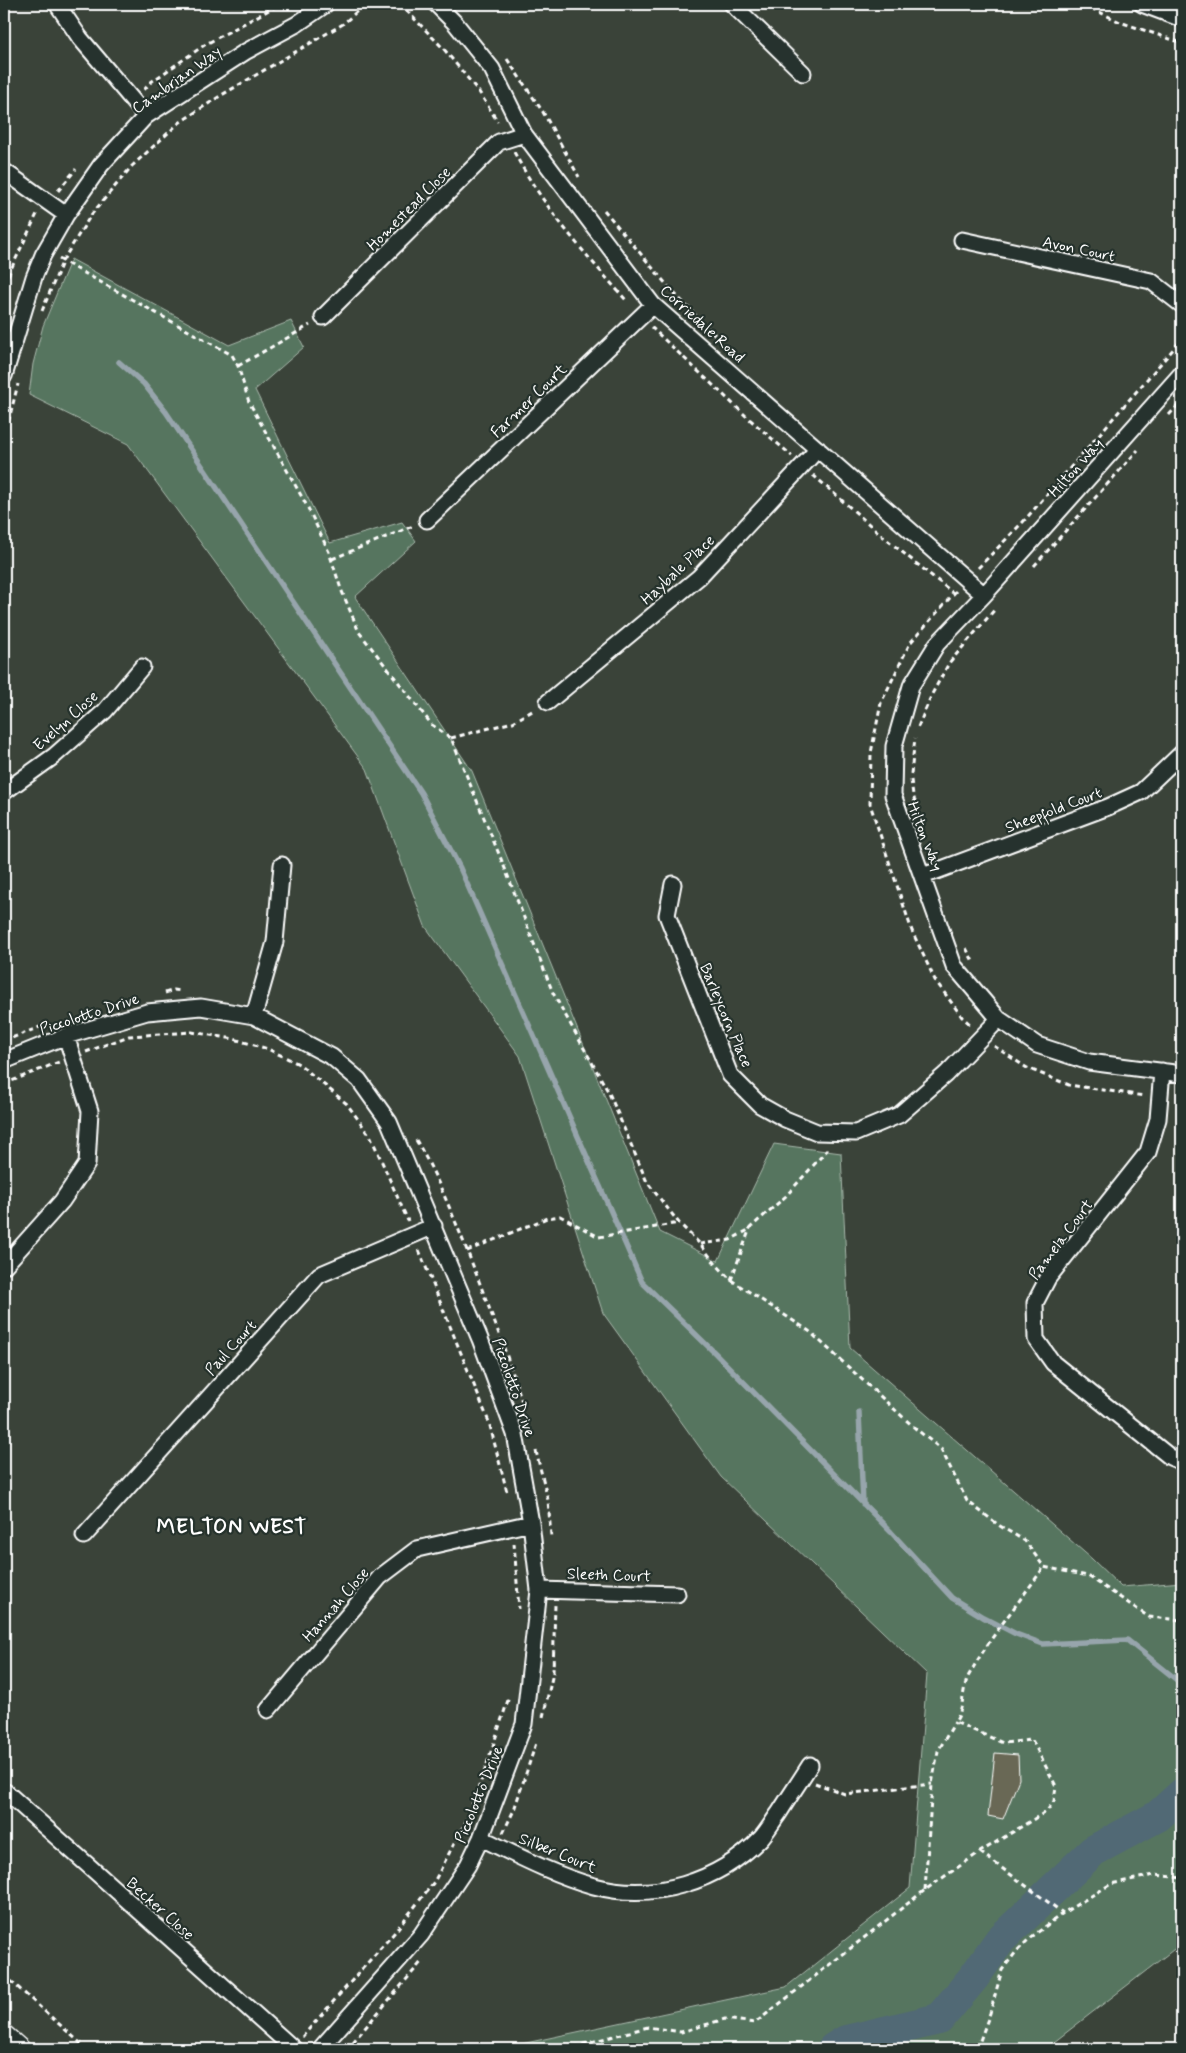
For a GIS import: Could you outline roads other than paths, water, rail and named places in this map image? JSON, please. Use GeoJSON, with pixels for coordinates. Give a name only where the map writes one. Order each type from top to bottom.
{"type":"FeatureCollection","features":[{"type":"Feature","properties":{"kind":"street"},"geometry":{"type":"LineString","coordinates":[[57,4],[80,38],[146,116]]}},
{"type":"Feature","properties":{"kind":"street","name":"Cambrian Way"},"geometry":{"type":"LineString","coordinates":[[4,376],[34,277],[66,215],[101,165],[146,116],[244,52],[297,24],[326,4]]}},
{"type":"Feature","properties":{"kind":"street","name":"Corriedale Road"},"geometry":{"type":"LineString","coordinates":[[436,4],[455,23],[492,69],[524,134],[653,305],[984,594]]}},
{"type":"Feature","properties":{"kind":"street"},"geometry":{"type":"LineString","coordinates":[[732,4],[803,73]]}},
{"type":"Feature","properties":{"kind":"street"},"geometry":{"type":"LineString","coordinates":[[1142,4],[1182,19]]}},
{"type":"Feature","properties":{"kind":"street","name":"Homestead Close"},"geometry":{"type":"LineString","coordinates":[[323,317],[500,142],[524,134]]}},
{"type":"Feature","properties":{"kind":"street"},"geometry":{"type":"LineString","coordinates":[[4,171],[66,215]]}},
{"type":"Feature","properties":{"kind":"street","name":"Avon Court"},"geometry":{"type":"LineString","coordinates":[[962,240],[1151,281],[1182,305]]}},
{"type":"Feature","properties":{"kind":"street","name":"Farmer Court"},"geometry":{"type":"LineString","coordinates":[[428,520],[653,305]]}},
{"type":"Feature","properties":{"kind":"street","name":"Hilton Way"},"geometry":{"type":"LineString","coordinates":[[1182,373],[937,644],[911,686],[894,746],[892,796],[923,876],[954,966],[999,1019],[1037,1046],[1089,1062],[1182,1074]]}},
{"type":"Feature","properties":{"kind":"street","name":"Haybale Place"},"geometry":{"type":"LineString","coordinates":[[548,702],[699,577],[818,449]]}},
{"type":"Feature","properties":{"kind":"street","name":"Evelyn Close"},"geometry":{"type":"LineString","coordinates":[[4,792],[54,756],[105,711],[142,666]]}},
{"type":"Feature","properties":{"kind":"street","name":"Sheepfold Court"},"geometry":{"type":"LineString","coordinates":[[923,876],[1108,807],[1141,792],[1182,753]]}},
{"type":"Feature","properties":{"kind":"street"},"geometry":{"type":"LineString","coordinates":[[254,1016],[275,942],[282,865]]}},
{"type":"Feature","properties":{"kind":"street","name":"Barleycorn Place"},"geometry":{"type":"LineString","coordinates":[[673,884],[667,915],[730,1075],[760,1105],[785,1120],[817,1132],[856,1133],[899,1115],[946,1074],[999,1019]]}},
{"type":"Feature","properties":{"kind":"street","name":"Piccolotto Drive"},"geometry":{"type":"LineString","coordinates":[[4,1061],[66,1036],[147,1012],[202,1007],[254,1016],[332,1057],[359,1080],[389,1122],[480,1339],[515,1434],[531,1524],[539,1590],[524,1724],[481,1838],[468,1865],[421,1935],[320,2049]]}},
{"type":"Feature","properties":{"kind":"street"},"geometry":{"type":"LineString","coordinates":[[4,1266],[62,1201],[87,1164],[90,1111],[66,1036]]}},
{"type":"Feature","properties":{"kind":"street","name":"Pamela Court"},"geometry":{"type":"LineString","coordinates":[[1162,1071],[1158,1119],[1148,1152],[1048,1278],[1035,1303],[1036,1339],[1053,1363],[1170,1457],[1182,1462]]}},
{"type":"Feature","properties":{"kind":"street","name":"Paul Court"},"geometry":{"type":"LineString","coordinates":[[84,1536],[319,1275],[434,1226]]}},
{"type":"Feature","properties":{"kind":"street","name":"Hannah Close"},"geometry":{"type":"LineString","coordinates":[[268,1710],[380,1577],[417,1549],[531,1524]]}},
{"type":"Feature","properties":{"kind":"street","name":"Sleeth Court"},"geometry":{"type":"LineString","coordinates":[[539,1590],[677,1594]]}},
{"type":"Feature","properties":{"kind":"street","name":"Silber Court"},"geometry":{"type":"LineString","coordinates":[[481,1838],[555,1873],[595,1886],[637,1892],[675,1887],[710,1876],[737,1860],[763,1836],[810,1765]]}},
{"type":"Feature","properties":{"kind":"street","name":"Becker Close"},"geometry":{"type":"LineString","coordinates":[[6,1792],[293,2049]]}},
{"type":"Feature","properties":{"kind":"street"},"geometry":{"type":"LineString","coordinates":[[4,2034],[21,2049]]}},
{"type":"Feature","properties":{"kind":"waterway"},"geometry":{"type":"LineString","coordinates":[[119,362],[144,384],[166,412],[421,793],[460,868],[642,1282],[715,1353],[891,1532],[952,1598],[1016,1634],[1043,1644],[1127,1640],[1182,1684]]}},
{"type":"Feature","properties":{"kind":"waterway"},"geometry":{"type":"LineString","coordinates":[[859,1412],[863,1504]]}},
{"type":"Feature","properties":{"kind":"waterway"},"geometry":{"type":"LineString","coordinates":[[833,2049],[846,2041],[939,2019],[974,1977],[1000,1940],[1093,1851],[1158,1816],[1182,1794]]}},
{"type":"Feature","properties":{"kind":"district","name":"MELTON WEST"},"geometry":{"type":"Point","coordinates":[232,1526]}}]}
